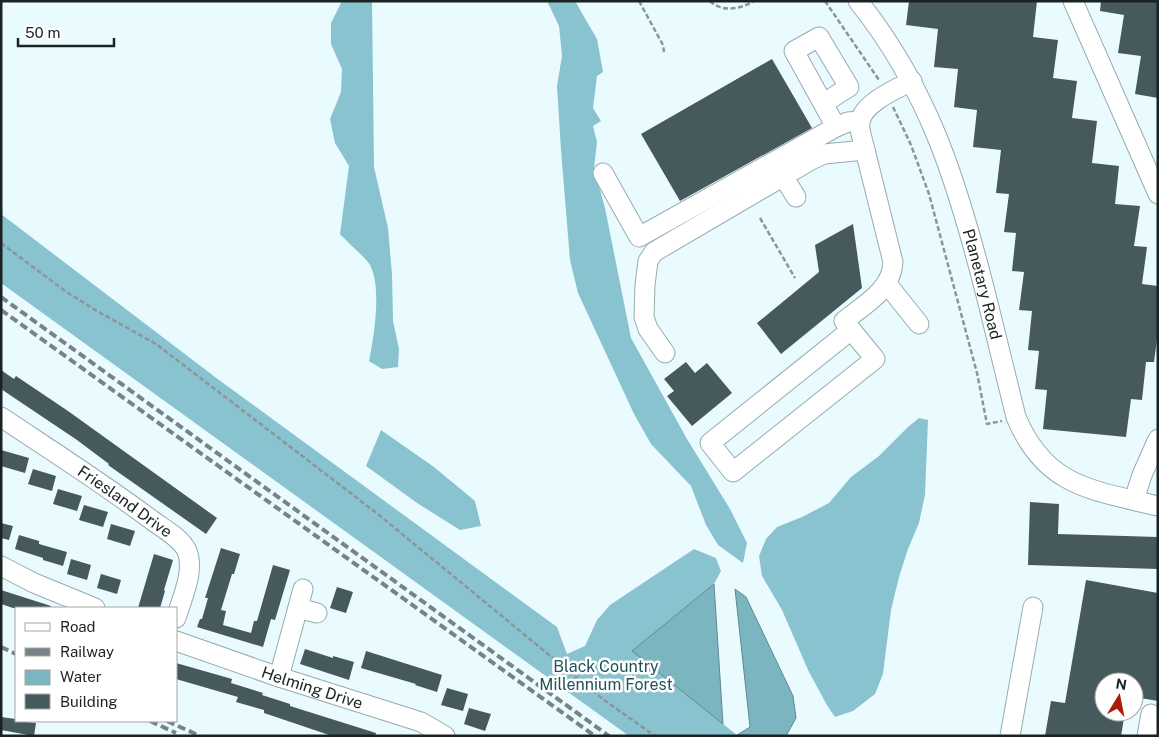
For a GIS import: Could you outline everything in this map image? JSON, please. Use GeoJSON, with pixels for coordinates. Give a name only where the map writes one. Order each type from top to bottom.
{"type":"FeatureCollection","features":[{"type":"Feature","properties":{"kind":"street","name":"Planetary Road"},"geometry":{"type":"LineString","coordinates":[[858,1],[892,46],[912,81],[941,143],[953,176],[975,251],[1016,418],[1022,432],[1043,461],[1058,474],[1078,485],[1158,506]]}},
{"type":"Feature","properties":{"kind":"street"},"geometry":{"type":"LineString","coordinates":[[1073,1],[1158,194]]}},
{"type":"Feature","properties":{"kind":"street"},"geometry":{"type":"LineString","coordinates":[[851,330],[710,443],[732,472],[875,359],[851,330],[844,322],[880,293],[886,284],[893,262],[865,150],[860,121],[867,108],[912,81]]}},
{"type":"Feature","properties":{"kind":"street"},"geometry":{"type":"LineString","coordinates":[[824,103],[836,127]]}},
{"type":"Feature","properties":{"kind":"street"},"geometry":{"type":"LineString","coordinates":[[603,173],[639,237],[836,127],[848,122],[860,121]]}},
{"type":"Feature","properties":{"kind":"street"},"geometry":{"type":"LineString","coordinates":[[665,354],[648,329],[644,317],[648,261],[654,252],[811,160],[824,154],[865,150]]}},
{"type":"Feature","properties":{"kind":"street"},"geometry":{"type":"LineString","coordinates":[[783,176],[796,197]]}},
{"type":"Feature","properties":{"kind":"street"},"geometry":{"type":"LineString","coordinates":[[886,284],[919,324]]}},
{"type":"Feature","properties":{"kind":"street","name":"Friesland Drive"},"geometry":{"type":"LineString","coordinates":[[1,417],[136,508],[182,542],[190,562],[178,611]]}},
{"type":"Feature","properties":{"kind":"street"},"geometry":{"type":"LineString","coordinates":[[1134,500],[1144,468],[1158,439]]}},
{"type":"Feature","properties":{"kind":"street"},"geometry":{"type":"LineString","coordinates":[[1,566],[34,583],[93,607]]}},
{"type":"Feature","properties":{"kind":"street"},"geometry":{"type":"LineString","coordinates":[[279,677],[303,589]]}},
{"type":"Feature","properties":{"kind":"street"},"geometry":{"type":"LineString","coordinates":[[298,608],[316,613]]}},
{"type":"Feature","properties":{"kind":"street"},"geometry":{"type":"LineString","coordinates":[[1010,736],[1032,608]]}},
{"type":"Feature","properties":{"kind":"street","name":"Helming Drive"},"geometry":{"type":"LineString","coordinates":[[178,642],[279,677],[421,722],[445,736]]}},
{"type":"Feature","properties":{"kind":"street"},"geometry":{"type":"LineString","coordinates":[[1147,736],[1151,714]]}},
{"type":"Feature","properties":{"kind":"path"},"geometry":{"type":"LineString","coordinates":[[639,1],[663,45],[664,52]]}},
{"type":"Feature","properties":{"kind":"path"},"geometry":{"type":"LineString","coordinates":[[710,1],[714,5],[725,9],[739,8],[754,1]]}},
{"type":"Feature","properties":{"kind":"path"},"geometry":{"type":"LineString","coordinates":[[825,1],[880,81],[911,145],[929,194],[976,373],[987,424]]}},
{"type":"Feature","properties":{"kind":"path"},"geometry":{"type":"LineString","coordinates":[[760,218],[795,278]]}},
{"type":"Feature","properties":{"kind":"path"},"geometry":{"type":"LineString","coordinates":[[1,243],[73,296],[156,344],[374,511],[604,700],[655,736]]}},
{"type":"Feature","properties":{"kind":"green space"},"geometry":{"type":"Polygon","coordinates":[[[342,1],[372,1],[374,167],[388,228],[392,274],[393,321],[399,349],[398,367],[382,369],[369,361],[376,312],[374,275],[368,262],[340,234],[349,166],[335,143],[330,119],[341,92],[342,69],[331,44],[331,23],[342,1]]]}},
{"type":"Feature","properties":{"kind":"green space"},"geometry":{"type":"Polygon","coordinates":[[[547,1],[575,1],[597,39],[603,72],[597,76],[593,108],[601,121],[593,126],[597,142],[594,168],[605,208],[631,338],[687,439],[730,509],[747,543],[743,563],[718,545],[706,525],[691,486],[651,444],[634,414],[578,293],[570,260],[561,150],[557,86],[562,56],[559,26],[547,1]]]}},
{"type":"Feature","properties":{"kind":"green space","name":"Black Country Millennium Forest"},"geometry":{"type":"Polygon","coordinates":[[[1,214],[219,380],[557,627],[567,654],[585,646],[597,620],[610,605],[694,549],[716,558],[721,571],[714,584],[632,651],[738,736],[629,736],[1,283],[1,214]]]}},
{"type":"Feature","properties":{"kind":"green space"},"geometry":{"type":"Polygon","coordinates":[[[919,418],[928,420],[925,495],[919,523],[908,549],[891,610],[883,674],[875,694],[853,711],[835,717],[809,672],[782,610],[762,576],[759,556],[766,539],[777,527],[829,503],[851,477],[879,456],[919,418]]]}},
{"type":"Feature","properties":{"kind":"green space"},"geometry":{"type":"Polygon","coordinates":[[[381,430],[434,467],[475,501],[481,526],[460,530],[417,503],[366,466],[381,430]]]}},
{"type":"Feature","properties":{"kind":"water"},"geometry":{"type":"Polygon","coordinates":[[[714,584],[723,724],[632,651],[714,584]]]}},
{"type":"Feature","properties":{"kind":"water"},"geometry":{"type":"Polygon","coordinates":[[[735,589],[746,597],[793,696],[796,718],[786,736],[737,735],[750,727],[735,589]]]}},
{"type":"Feature","properties":{"kind":"building"},"geometry":{"type":"Polygon","coordinates":[[[909,1],[1037,1],[1033,37],[1058,40],[1053,78],[1077,81],[1072,118],[1097,121],[1092,163],[1119,166],[1115,204],[1140,206],[1134,246],[1147,247],[1142,284],[1158,286],[1158,332],[1154,362],[1146,362],[1142,400],[1131,399],[1126,437],[1043,429],[1047,390],[1035,389],[1039,351],[1028,350],[1032,311],[1019,310],[1024,272],[1012,271],[1016,233],[1004,232],[1009,194],[996,193],[1001,150],[973,147],[977,110],[954,107],[958,69],[934,67],[938,29],[906,25],[909,1]]]}},
{"type":"Feature","properties":{"kind":"building"},"geometry":{"type":"Polygon","coordinates":[[[1101,1],[1158,1],[1158,98],[1135,94],[1141,56],[1118,53],[1124,15],[1100,11],[1101,1]]]}},
{"type":"Feature","properties":{"kind":"building"},"geometry":{"type":"Polygon","coordinates":[[[772,59],[812,128],[680,201],[641,134],[772,59]]]}},
{"type":"Feature","properties":{"kind":"building"},"geometry":{"type":"Polygon","coordinates":[[[853,224],[862,288],[781,354],[757,323],[819,272],[815,245],[853,224]]]}},
{"type":"Feature","properties":{"kind":"building"},"geometry":{"type":"Polygon","coordinates":[[[686,362],[695,373],[707,363],[732,393],[692,426],[667,396],[674,391],[664,379],[686,362]]]}},
{"type":"Feature","properties":{"kind":"building"},"geometry":{"type":"Polygon","coordinates":[[[1,370],[14,379],[16,376],[68,411],[217,518],[206,534],[108,465],[77,440],[1,389],[1,370]]]}},
{"type":"Feature","properties":{"kind":"building"},"geometry":{"type":"Polygon","coordinates":[[[1,450],[29,458],[25,473],[1,466],[1,450]]]}},
{"type":"Feature","properties":{"kind":"building"},"geometry":{"type":"Polygon","coordinates":[[[33,469],[56,476],[52,491],[28,484],[33,469]]]}},
{"type":"Feature","properties":{"kind":"building"},"geometry":{"type":"Polygon","coordinates":[[[58,489],[82,496],[77,511],[53,504],[58,489]]]}},
{"type":"Feature","properties":{"kind":"building"},"geometry":{"type":"Polygon","coordinates":[[[1030,502],[1059,504],[1058,534],[1158,537],[1158,569],[1028,565],[1030,502]]]}},
{"type":"Feature","properties":{"kind":"building"},"geometry":{"type":"Polygon","coordinates":[[[84,505],[108,512],[103,527],[79,520],[84,505]]]}},
{"type":"Feature","properties":{"kind":"building"},"geometry":{"type":"Polygon","coordinates":[[[1,523],[13,526],[9,540],[1,538],[1,523]]]}},
{"type":"Feature","properties":{"kind":"building"},"geometry":{"type":"Polygon","coordinates":[[[111,524],[135,531],[130,546],[107,539],[111,524]]]}},
{"type":"Feature","properties":{"kind":"building"},"geometry":{"type":"Polygon","coordinates":[[[19,535],[39,541],[39,544],[67,552],[63,566],[15,549],[19,535]]]}},
{"type":"Feature","properties":{"kind":"building"},"geometry":{"type":"Polygon","coordinates":[[[221,548],[240,554],[221,610],[226,611],[223,625],[251,633],[254,621],[257,621],[273,565],[290,570],[275,620],[271,619],[263,647],[197,627],[200,619],[202,619],[208,598],[205,598],[221,548]]]}},
{"type":"Feature","properties":{"kind":"building"},"geometry":{"type":"Polygon","coordinates":[[[154,554],[173,560],[160,607],[138,607],[154,554]]]}},
{"type":"Feature","properties":{"kind":"building"},"geometry":{"type":"Polygon","coordinates":[[[71,559],[91,565],[87,580],[67,574],[71,559]]]}},
{"type":"Feature","properties":{"kind":"building"},"geometry":{"type":"Polygon","coordinates":[[[101,574],[121,580],[117,594],[97,588],[101,574]]]}},
{"type":"Feature","properties":{"kind":"building"},"geometry":{"type":"Polygon","coordinates":[[[1086,580],[1158,593],[1158,701],[1144,699],[1144,672],[1094,672],[1094,722],[1123,722],[1121,736],[1045,736],[1051,701],[1065,703],[1086,580]]]}},
{"type":"Feature","properties":{"kind":"building"},"geometry":{"type":"Polygon","coordinates":[[[337,587],[353,592],[346,613],[330,608],[337,587]]]}},
{"type":"Feature","properties":{"kind":"building"},"geometry":{"type":"Polygon","coordinates":[[[1,590],[51,606],[13,608],[1,604],[1,590]]]}},
{"type":"Feature","properties":{"kind":"building"},"geometry":{"type":"Polygon","coordinates":[[[305,649],[333,658],[333,656],[354,662],[349,680],[300,664],[305,649]]]}},
{"type":"Feature","properties":{"kind":"building"},"geometry":{"type":"Polygon","coordinates":[[[366,651],[442,675],[437,692],[361,668],[366,651]]]}},
{"type":"Feature","properties":{"kind":"building"},"geometry":{"type":"Polygon","coordinates":[[[178,664],[232,679],[231,683],[263,693],[262,695],[290,704],[290,706],[376,733],[375,736],[332,736],[264,713],[264,710],[236,702],[238,697],[178,680],[178,664]]]}},
{"type":"Feature","properties":{"kind":"building"},"geometry":{"type":"Polygon","coordinates":[[[447,688],[468,694],[463,711],[441,705],[447,688]]]}},
{"type":"Feature","properties":{"kind":"building"},"geometry":{"type":"Polygon","coordinates":[[[469,708],[491,714],[485,731],[464,724],[469,708]]]}},
{"type":"Feature","properties":{"kind":"building"},"geometry":{"type":"Polygon","coordinates":[[[1,717],[15,719],[15,722],[36,723],[34,736],[1,730],[1,717]]]}},
{"type":"Feature","properties":{"kind":"railway"},"geometry":{"type":"LineString","coordinates":[[1,297],[609,736]]}},
{"type":"Feature","properties":{"kind":"railway"},"geometry":{"type":"LineString","coordinates":[[1,310],[595,736]]}},
{"type":"Feature","properties":{"kind":"railway"},"geometry":{"type":"LineString","coordinates":[[1,647],[15,654]]}},
{"type":"Feature","properties":{"kind":"railway"},"geometry":{"type":"LineString","coordinates":[[152,722],[176,733]]}},
{"type":"Feature","properties":{"kind":"railway"},"geometry":{"type":"LineString","coordinates":[[169,722],[200,736]]}}]}
